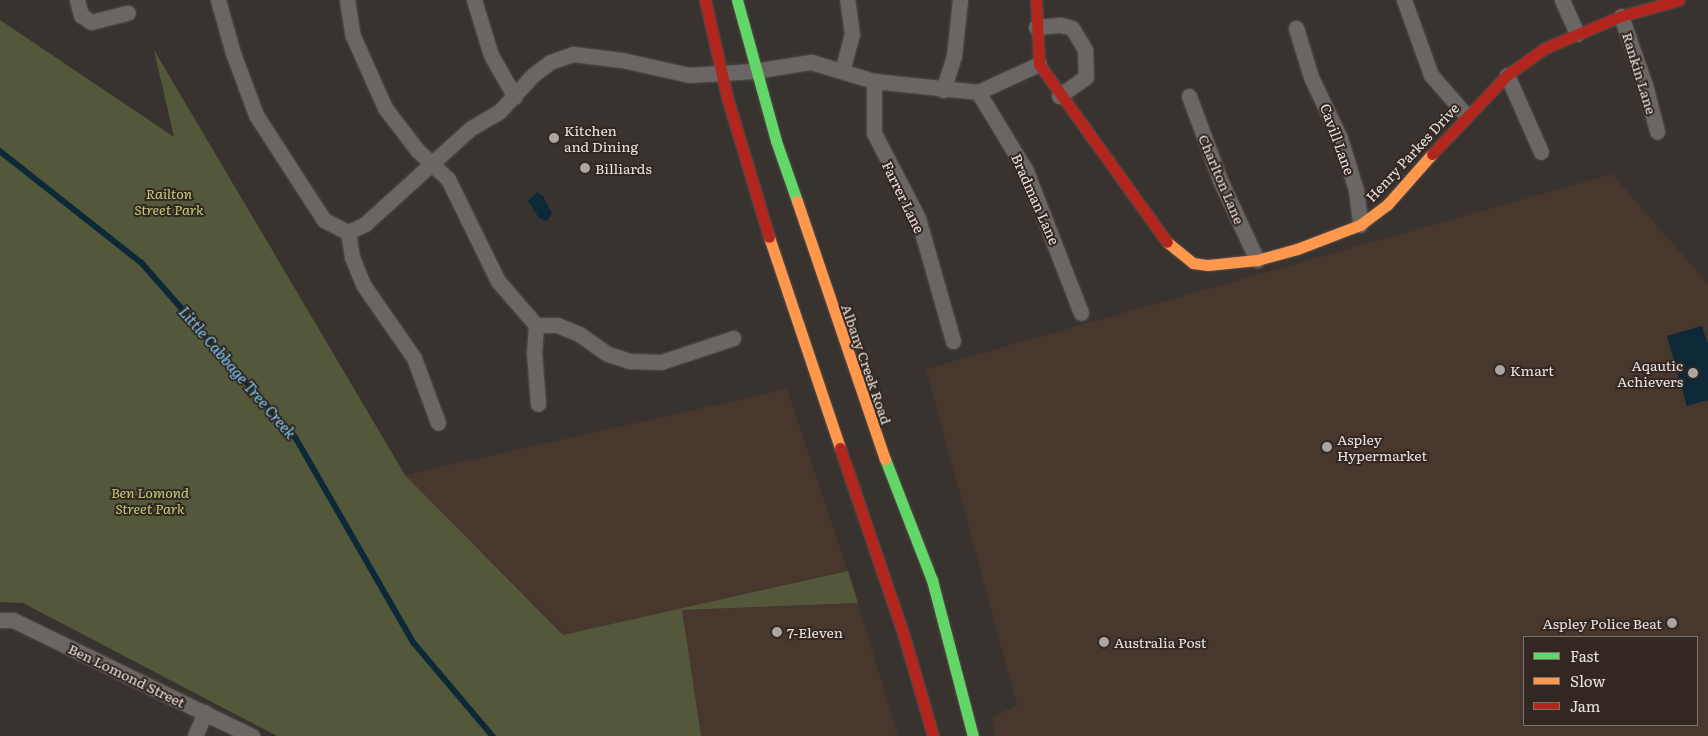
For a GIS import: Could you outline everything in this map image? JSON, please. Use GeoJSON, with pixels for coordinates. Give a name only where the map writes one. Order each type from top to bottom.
{"type":"FeatureCollection","features":[{"type":"Feature","properties":{"kind":"main road"},"geometry":{"type":"LineString","coordinates":[[705,0],[722,73],[762,218],[904,636],[932,736]]}},
{"type":"Feature","properties":{"kind":"main road","name":"Albany Creek Road"},"geometry":{"type":"LineString","coordinates":[[737,0],[754,71],[895,489],[932,580],[973,736]]}},
{"type":"Feature","properties":{"kind":"main road","name":"Henry Parkes Drive"},"geometry":{"type":"LineString","coordinates":[[1036,0],[1039,64],[1059,96],[1131,198],[1178,254],[1193,263],[1208,265],[1257,260],[1297,249],[1360,225],[1387,205],[1466,114],[1507,75],[1545,48],[1621,16],[1679,0]]}},
{"type":"Feature","properties":{"kind":"street"},"geometry":{"type":"LineString","coordinates":[[77,0],[81,15],[90,22],[128,13]]}},
{"type":"Feature","properties":{"kind":"street"},"geometry":{"type":"LineString","coordinates":[[218,0],[233,53],[256,115],[324,220],[348,232]]}},
{"type":"Feature","properties":{"kind":"street"},"geometry":{"type":"LineString","coordinates":[[346,0],[353,36],[385,108],[418,151],[448,179],[498,281],[536,324],[534,352],[538,404]]}},
{"type":"Feature","properties":{"kind":"street"},"geometry":{"type":"LineString","coordinates":[[474,0],[491,55],[515,96]]}},
{"type":"Feature","properties":{"kind":"street"},"geometry":{"type":"LineString","coordinates":[[842,71],[852,34],[847,0]]}},
{"type":"Feature","properties":{"kind":"street"},"geometry":{"type":"LineString","coordinates":[[942,90],[954,56],[960,0]]}},
{"type":"Feature","properties":{"kind":"street"},"geometry":{"type":"LineString","coordinates":[[1404,0],[1432,75],[1466,114]]}},
{"type":"Feature","properties":{"kind":"street"},"geometry":{"type":"LineString","coordinates":[[1562,0],[1577,34]]}},
{"type":"Feature","properties":{"kind":"street","name":"Rankin Lane"},"geometry":{"type":"LineString","coordinates":[[1621,16],[1645,84],[1657,131]]}},
{"type":"Feature","properties":{"kind":"street"},"geometry":{"type":"LineString","coordinates":[[1036,27],[1061,25],[1072,28],[1085,50],[1086,77],[1059,96]]}},
{"type":"Feature","properties":{"kind":"street","name":"Cavill Lane"},"geometry":{"type":"LineString","coordinates":[[1296,28],[1311,77],[1340,138],[1356,190],[1360,225]]}},
{"type":"Feature","properties":{"kind":"street"},"geometry":{"type":"LineString","coordinates":[[348,232],[366,224],[434,164],[471,128],[499,112],[533,74],[550,62],[573,54],[622,60],[689,75],[754,71],[811,62],[874,81],[942,90],[978,92],[1039,64]]}},
{"type":"Feature","properties":{"kind":"street"},"geometry":{"type":"LineString","coordinates":[[1507,75],[1541,152]]}},
{"type":"Feature","properties":{"kind":"street","name":"Farrer Lane"},"geometry":{"type":"LineString","coordinates":[[874,81],[874,133],[918,218],[954,342]]}},
{"type":"Feature","properties":{"kind":"street","name":"Bradman Lane"},"geometry":{"type":"LineString","coordinates":[[978,92],[1026,171],[1081,313]]}},
{"type":"Feature","properties":{"kind":"street","name":"Charlton Lane"},"geometry":{"type":"LineString","coordinates":[[1189,96],[1220,180],[1257,260]]}},
{"type":"Feature","properties":{"kind":"street"},"geometry":{"type":"LineString","coordinates":[[348,232],[352,257],[364,286],[414,358],[438,422]]}},
{"type":"Feature","properties":{"kind":"street"},"geometry":{"type":"LineString","coordinates":[[536,324],[557,325],[579,334],[608,354],[630,361],[662,362],[733,338]]}},
{"type":"Feature","properties":{"kind":"street","name":"Ben Lomond Street"},"geometry":{"type":"LineString","coordinates":[[0,620],[13,620],[252,736]]}},
{"type":"Feature","properties":{"kind":"street"},"geometry":{"type":"LineString","coordinates":[[195,736],[205,712]]}},
{"type":"Feature","properties":{"kind":"shaded area","name":"Aspley Hypermarket"},"geometry":{"type":"Polygon","coordinates":[[[1612,174],[1708,284],[1708,736],[995,736],[992,717],[1017,705],[926,369],[1612,174]]]}},
{"type":"Feature","properties":{"kind":"shaded area"},"geometry":{"type":"Polygon","coordinates":[[[787,389],[848,571],[685,610],[858,603],[898,736],[701,736],[681,610],[564,635],[405,475],[787,389]]]}},
{"type":"Feature","properties":{"kind":"green space"},"geometry":{"type":"Polygon","coordinates":[[[0,20],[174,137],[154,50],[405,475],[563,635],[848,571],[858,603],[682,610],[701,736],[277,736],[23,603],[0,602],[0,20]]]}},
{"type":"Feature","properties":{"kind":"water"},"geometry":{"type":"Polygon","coordinates":[[[537,192],[543,196],[552,213],[547,221],[539,218],[528,201],[537,192]]]}},
{"type":"Feature","properties":{"kind":"water","name":"Aqautic Achievers"},"geometry":{"type":"Polygon","coordinates":[[[1702,326],[1708,345],[1708,400],[1687,406],[1667,336],[1702,326]]]}},
{"type":"Feature","properties":{"kind":"waterway","name":"Little Cabbage Tree Creek"},"geometry":{"type":"LineString","coordinates":[[0,151],[142,263],[296,438],[414,643],[493,736]]}},
{"type":"Feature","properties":{"kind":"traffic: fast"},"geometry":{"type":"LineString","coordinates":[[737,0],[776,141],[797,201]]}},
{"type":"Feature","properties":{"kind":"traffic: fast"},"geometry":{"type":"LineString","coordinates":[[885,459],[932,580],[973,736]]}},
{"type":"Feature","properties":{"kind":"traffic: slow"},"geometry":{"type":"LineString","coordinates":[[1167,242],[1193,263],[1208,265],[1257,260],[1297,249],[1360,225],[1387,205],[1432,154]]}},
{"type":"Feature","properties":{"kind":"traffic: slow"},"geometry":{"type":"LineString","coordinates":[[797,201],[885,459]]}},
{"type":"Feature","properties":{"kind":"traffic: slow"},"geometry":{"type":"LineString","coordinates":[[769,237],[840,448]]}},
{"type":"Feature","properties":{"kind":"traffic: jam"},"geometry":{"type":"LineString","coordinates":[[705,0],[727,97],[769,237]]}},
{"type":"Feature","properties":{"kind":"traffic: jam"},"geometry":{"type":"LineString","coordinates":[[1036,0],[1039,64],[1167,242]]}},
{"type":"Feature","properties":{"kind":"traffic: jam"},"geometry":{"type":"LineString","coordinates":[[1432,154],[1507,75],[1545,48],[1621,16],[1679,0]]}},
{"type":"Feature","properties":{"kind":"traffic: jam"},"geometry":{"type":"LineString","coordinates":[[840,448],[904,636],[933,736]]}},
{"type":"Feature","properties":{"kind":"place","name":"Kitchen and Dining"},"geometry":{"type":"Point","coordinates":[554,138]}},
{"type":"Feature","properties":{"kind":"place","name":"Billiards"},"geometry":{"type":"Point","coordinates":[585,168]}},
{"type":"Feature","properties":{"kind":"place","name":"Kmart"},"geometry":{"type":"Point","coordinates":[1500,370]}},
{"type":"Feature","properties":{"kind":"place","name":"Aqautic Achievers"},"geometry":{"type":"Point","coordinates":[1693,373]}},
{"type":"Feature","properties":{"kind":"place","name":"Aspley Hypermarket"},"geometry":{"type":"Point","coordinates":[1327,447]}},
{"type":"Feature","properties":{"kind":"place","name":"Aspley Police Beat"},"geometry":{"type":"Point","coordinates":[1672,623]}},
{"type":"Feature","properties":{"kind":"place","name":"7-Eleven"},"geometry":{"type":"Point","coordinates":[777,632]}},
{"type":"Feature","properties":{"kind":"place","name":"Australia Post"},"geometry":{"type":"Point","coordinates":[1104,642]}},
{"type":"Feature","properties":{"kind":"park label","name":"Railton Street Park"},"geometry":{"type":"Point","coordinates":[169,202]}},
{"type":"Feature","properties":{"kind":"park label","name":"Ben Lomond Street Park"},"geometry":{"type":"Point","coordinates":[150,500]}}]}
